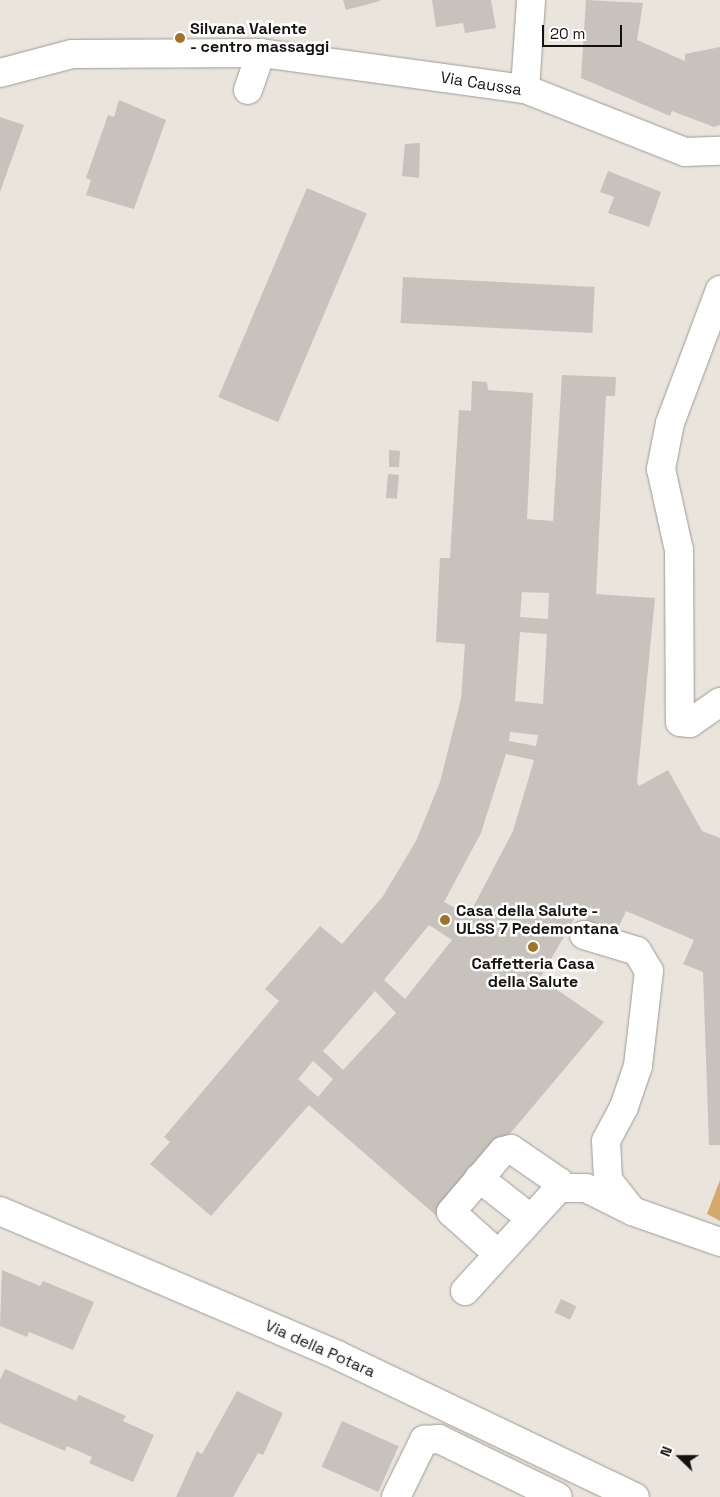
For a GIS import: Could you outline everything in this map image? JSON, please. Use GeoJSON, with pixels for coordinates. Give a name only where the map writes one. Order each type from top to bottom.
{"type":"FeatureCollection","features":[{"type":"Feature","properties":{"kind":"street"},"geometry":{"type":"LineString","coordinates":[[524,89],[531,0]]}},
{"type":"Feature","properties":{"kind":"street"},"geometry":{"type":"LineString","coordinates":[[248,90],[261,53]]}},
{"type":"Feature","properties":{"kind":"street","name":"Via Caussa"},"geometry":{"type":"LineString","coordinates":[[0,73],[72,54],[261,53],[524,89],[685,152],[720,151]]}},
{"type":"Feature","properties":{"kind":"street"},"geometry":{"type":"LineString","coordinates":[[720,290],[670,423],[661,469],[679,550],[680,722],[690,723],[720,702]]}},
{"type":"Feature","properties":{"kind":"street"},"geometry":{"type":"LineString","coordinates":[[584,934],[637,952],[649,970],[638,1066],[624,1107],[606,1141],[608,1180],[632,1211]]}},
{"type":"Feature","properties":{"kind":"street"},"geometry":{"type":"LineString","coordinates":[[498,1254],[451,1212],[479,1178],[508,1149],[563,1186],[586,1188],[632,1211],[720,1242]]}},
{"type":"Feature","properties":{"kind":"street"},"geometry":{"type":"LineString","coordinates":[[479,1178],[530,1218]]}},
{"type":"Feature","properties":{"kind":"street"},"geometry":{"type":"LineString","coordinates":[[465,1291],[530,1218],[563,1186]]}},
{"type":"Feature","properties":{"kind":"street","name":"Via della Potara"},"geometry":{"type":"LineString","coordinates":[[0,1211],[337,1356],[635,1497]]}},
{"type":"Feature","properties":{"kind":"street"},"geometry":{"type":"LineString","coordinates":[[396,1497],[424,1440],[439,1439],[558,1497]]}},
{"type":"Feature","properties":{"kind":"shaded area"},"geometry":{"type":"Polygon","coordinates":[[[720,1180],[720,1221],[707,1214],[720,1180]]]}},
{"type":"Feature","properties":{"kind":"building"},"geometry":{"type":"Polygon","coordinates":[[[343,0],[380,0],[380,1],[346,10],[343,0]]]}},
{"type":"Feature","properties":{"kind":"building"},"geometry":{"type":"Polygon","coordinates":[[[432,0],[491,0],[496,28],[465,33],[463,23],[436,27],[432,0]]]}},
{"type":"Feature","properties":{"kind":"building"},"geometry":{"type":"Polygon","coordinates":[[[586,0],[643,3],[637,40],[685,61],[685,54],[720,47],[720,125],[714,127],[672,111],[670,116],[581,78],[586,0]]]}},
{"type":"Feature","properties":{"kind":"building"},"geometry":{"type":"Polygon","coordinates":[[[119,100],[166,120],[134,209],[86,195],[91,180],[86,178],[108,115],[114,117],[119,100]]]}},
{"type":"Feature","properties":{"kind":"building"},"geometry":{"type":"Polygon","coordinates":[[[0,117],[24,125],[0,192],[0,117]]]}},
{"type":"Feature","properties":{"kind":"building"},"geometry":{"type":"Polygon","coordinates":[[[420,143],[419,178],[402,176],[405,144],[420,143]]]}},
{"type":"Feature","properties":{"kind":"building"},"geometry":{"type":"Polygon","coordinates":[[[608,171],[661,192],[649,227],[608,213],[614,197],[600,192],[608,171]]]}},
{"type":"Feature","properties":{"kind":"building"},"geometry":{"type":"Polygon","coordinates":[[[307,188],[367,213],[278,422],[218,397],[307,188]]]}},
{"type":"Feature","properties":{"kind":"building"},"geometry":{"type":"Polygon","coordinates":[[[403,277],[595,287],[592,333],[401,323],[403,277]]]}},
{"type":"Feature","properties":{"kind":"building"},"geometry":{"type":"Polygon","coordinates":[[[562,375],[616,377],[615,396],[606,396],[596,594],[655,598],[637,782],[639,786],[668,770],[702,831],[720,838],[720,1145],[709,1145],[703,972],[683,964],[694,940],[626,911],[614,938],[584,925],[592,906],[576,916],[540,978],[604,1022],[439,1218],[309,1105],[211,1216],[150,1164],[170,1142],[164,1137],[279,1001],[265,989],[320,926],[342,944],[383,896],[416,841],[440,782],[461,699],[465,644],[436,642],[440,558],[450,558],[459,410],[471,411],[472,381],[487,382],[488,390],[533,393],[527,519],[553,521],[562,375]],[[522,592],[520,617],[548,619],[549,593],[522,592]],[[520,632],[515,701],[543,704],[547,634],[520,632]],[[510,732],[509,741],[536,746],[538,735],[510,732]],[[506,754],[481,833],[444,902],[469,915],[513,831],[534,760],[506,754]],[[429,925],[384,980],[405,999],[452,940],[429,925]],[[375,991],[323,1051],[343,1070],[396,1013],[375,991]],[[313,1061],[298,1079],[318,1097],[333,1079],[313,1061]]]}},
{"type":"Feature","properties":{"kind":"building"},"geometry":{"type":"Polygon","coordinates":[[[389,450],[400,451],[399,467],[389,467],[389,450]]]}},
{"type":"Feature","properties":{"kind":"building"},"geometry":{"type":"Polygon","coordinates":[[[388,474],[399,475],[397,499],[386,498],[388,474]]]}},
{"type":"Feature","properties":{"kind":"building"},"geometry":{"type":"Polygon","coordinates":[[[2,1270],[40,1286],[43,1281],[94,1302],[73,1350],[29,1332],[27,1337],[0,1326],[2,1270]]]}},
{"type":"Feature","properties":{"kind":"building"},"geometry":{"type":"Polygon","coordinates":[[[561,1299],[576,1306],[570,1320],[555,1313],[561,1299]]]}},
{"type":"Feature","properties":{"kind":"building"},"geometry":{"type":"Polygon","coordinates":[[[5,1369],[76,1401],[79,1395],[126,1416],[123,1421],[154,1435],[133,1482],[89,1463],[92,1457],[67,1446],[65,1451],[0,1423],[0,1380],[5,1369]]]}},
{"type":"Feature","properties":{"kind":"building"},"geometry":{"type":"Polygon","coordinates":[[[237,1391],[283,1413],[263,1455],[258,1453],[233,1497],[176,1497],[197,1451],[202,1454],[237,1391]]]}},
{"type":"Feature","properties":{"kind":"building"},"geometry":{"type":"Polygon","coordinates":[[[342,1421],[399,1446],[378,1492],[322,1467],[342,1421]]]}},
{"type":"Feature","properties":{"kind":"place","name":"Silvana Valente - centro massaggi"},"geometry":{"type":"Point","coordinates":[180,38]}},
{"type":"Feature","properties":{"kind":"place","name":"Casa della Salute - ULSS 7 Pedemontana"},"geometry":{"type":"Point","coordinates":[445,920]}},
{"type":"Feature","properties":{"kind":"place","name":"Caffetteria Casa della Salute"},"geometry":{"type":"Point","coordinates":[533,947]}}]}
